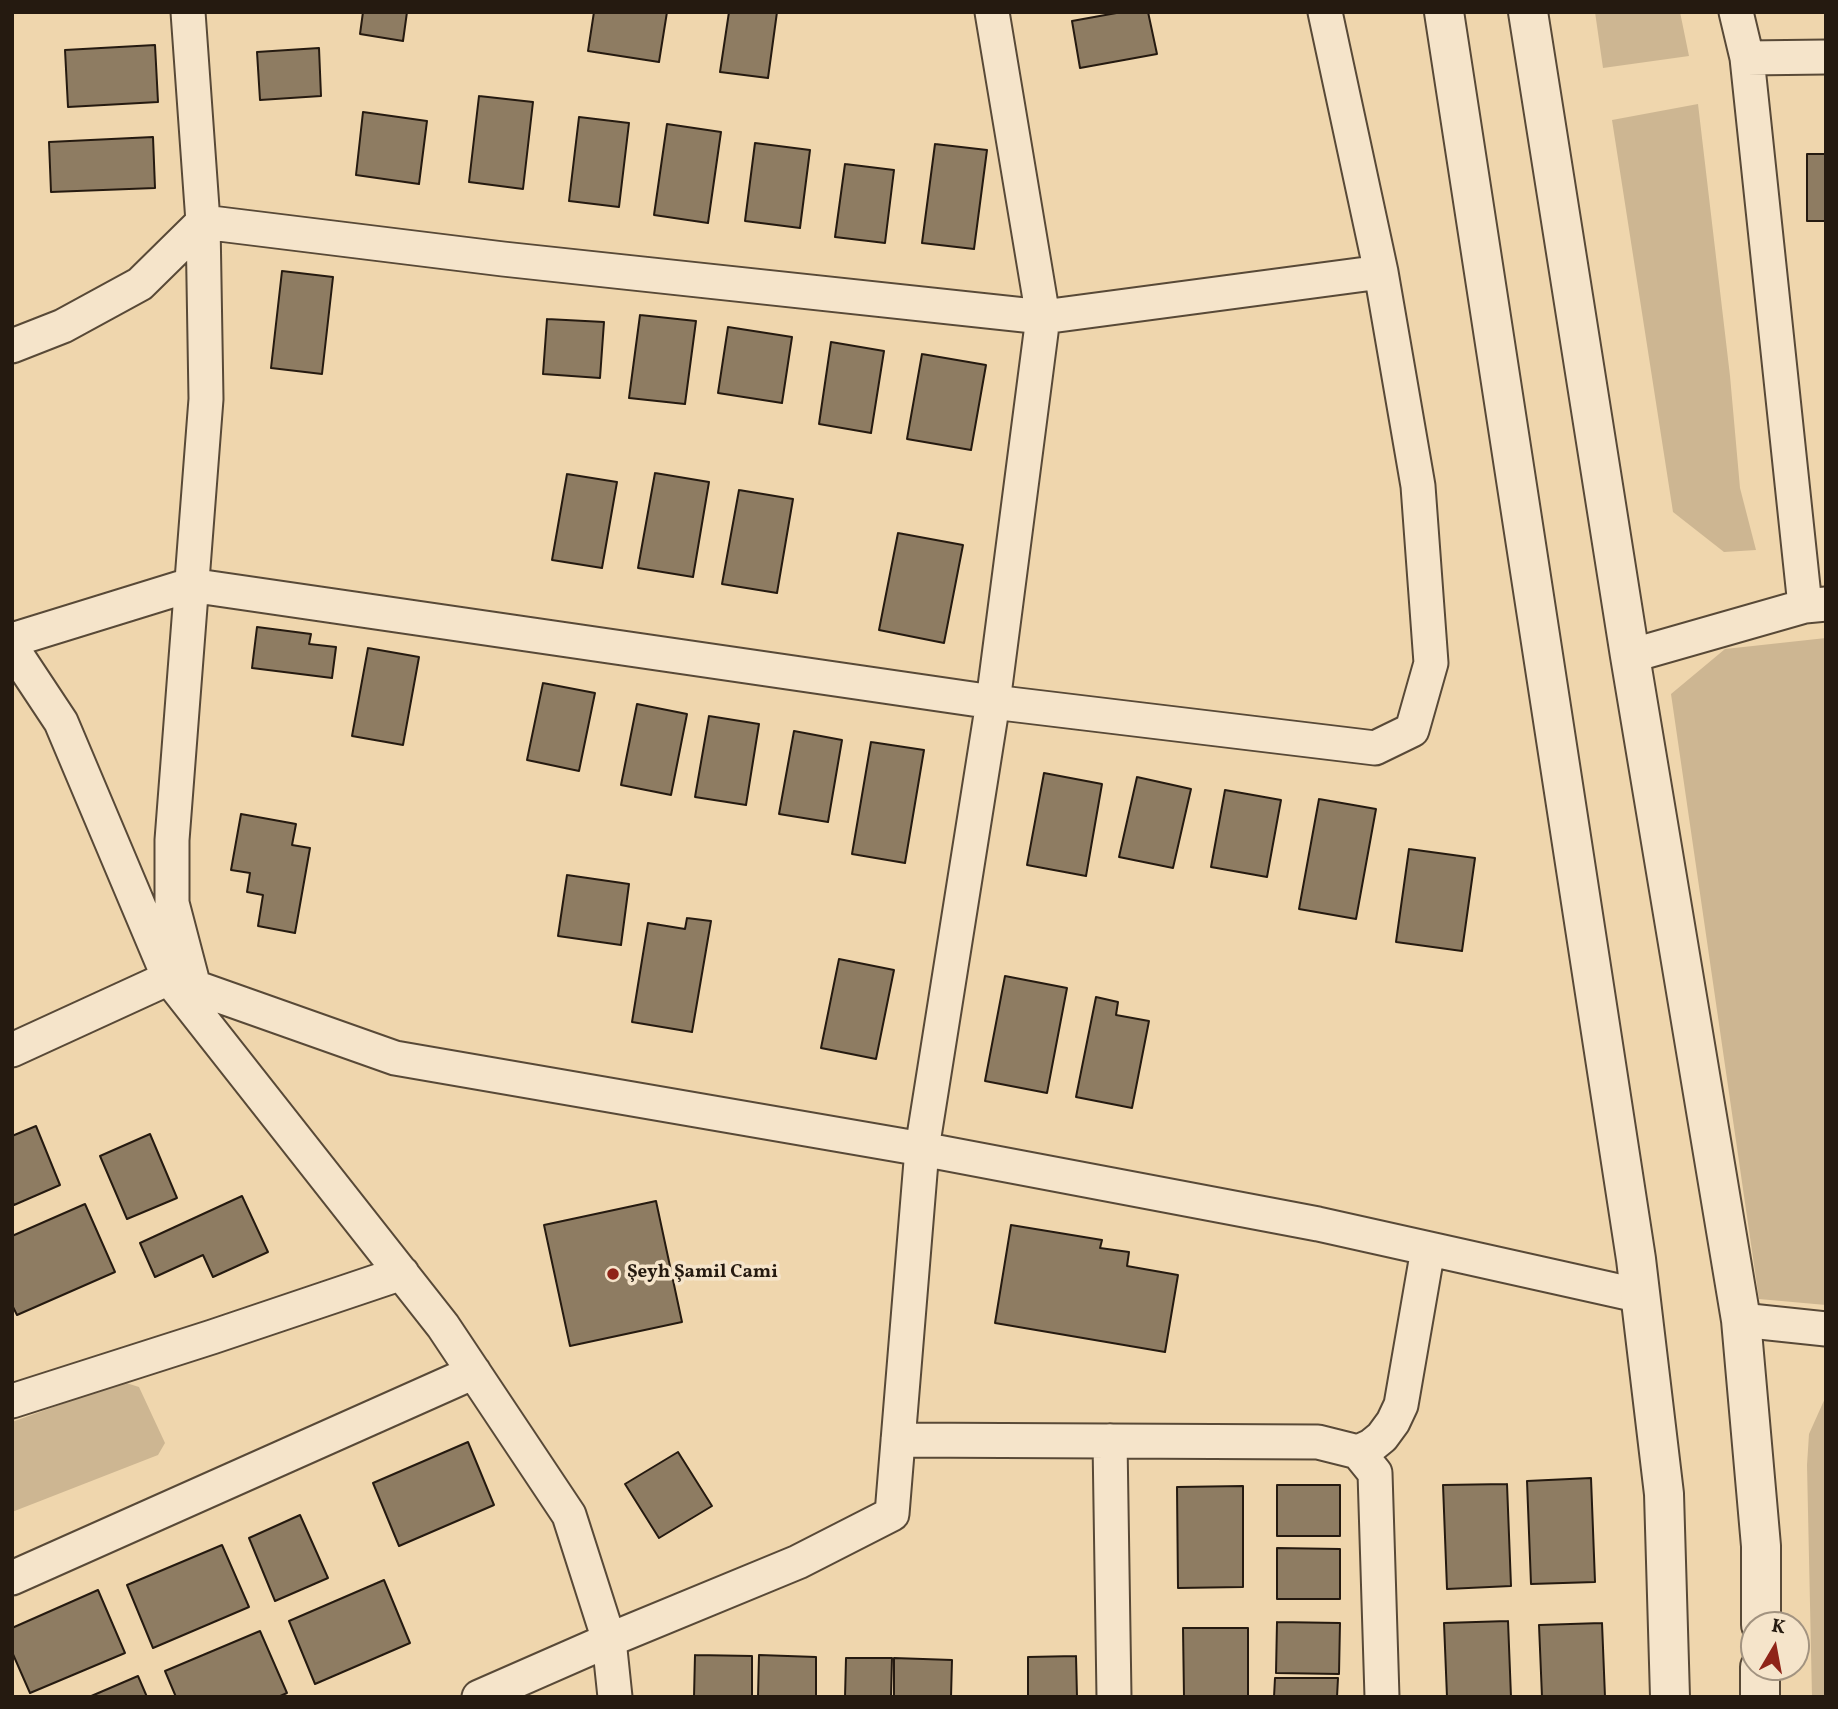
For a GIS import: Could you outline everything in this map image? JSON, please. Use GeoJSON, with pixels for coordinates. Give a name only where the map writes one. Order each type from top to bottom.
{"type":"FeatureCollection","features":[{"type":"Feature","properties":{"kind":"street"},"geometry":{"type":"LineString","coordinates":[[181,982],[172,903],[172,840],[206,399],[203,222],[188,12]]}},
{"type":"Feature","properties":{"kind":"street"},"geometry":{"type":"LineString","coordinates":[[479,1697],[609,1640],[798,1563],[892,1514],[922,1149],[993,702],[1043,317],[992,12]]}},
{"type":"Feature","properties":{"kind":"street"},"geometry":{"type":"LineString","coordinates":[[12,640],[190,585],[993,702],[1375,748],[1412,730],[1431,663],[1418,486],[1381,272],[1325,12]]}},
{"type":"Feature","properties":{"kind":"street"},"geometry":{"type":"LineString","coordinates":[[1444,12],[1641,1296],[1664,1494],[1670,1697]]}},
{"type":"Feature","properties":{"kind":"street"},"geometry":{"type":"LineString","coordinates":[[1528,12],[1630,656],[1741,1320],[1761,1546],[1761,1611]]}},
{"type":"Feature","properties":{"kind":"street"},"geometry":{"type":"LineString","coordinates":[[1630,656],[1815,605],[1746,58],[1736,12]]}},
{"type":"Feature","properties":{"kind":"street"},"geometry":{"type":"LineString","coordinates":[[1746,58],[1826,57]]}},
{"type":"Feature","properties":{"kind":"street"},"geometry":{"type":"LineString","coordinates":[[203,222],[517,260],[1043,317],[1381,272]]}},
{"type":"Feature","properties":{"kind":"street"},"geometry":{"type":"LineString","coordinates":[[12,346],[63,326],[140,284],[203,222]]}},
{"type":"Feature","properties":{"kind":"street"},"geometry":{"type":"LineString","coordinates":[[12,648],[61,722],[181,982],[443,1326],[569,1515],[609,1640],[615,1697]]}},
{"type":"Feature","properties":{"kind":"street"},"geometry":{"type":"LineString","coordinates":[[12,1050],[181,982],[395,1058],[922,1149],[1318,1224],[1641,1296]]}},
{"type":"Feature","properties":{"kind":"street"},"geometry":{"type":"LineString","coordinates":[[1358,1452],[1382,1437],[1394,1422],[1401,1405],[1429,1249]]}},
{"type":"Feature","properties":{"kind":"street"},"geometry":{"type":"LineString","coordinates":[[12,1401],[402,1273]]}},
{"type":"Feature","properties":{"kind":"street"},"geometry":{"type":"LineString","coordinates":[[1741,1320],[1826,1329]]}},
{"type":"Feature","properties":{"kind":"street"},"geometry":{"type":"LineString","coordinates":[[12,1578],[474,1372]]}},
{"type":"Feature","properties":{"kind":"street"},"geometry":{"type":"LineString","coordinates":[[898,1440],[1318,1442],[1358,1452],[1375,1473],[1382,1697]]}},
{"type":"Feature","properties":{"kind":"street"},"geometry":{"type":"LineString","coordinates":[[1110,1441],[1115,1697]]}},
{"type":"Feature","properties":{"kind":"shaded area"},"geometry":{"type":"Polygon","coordinates":[[[1595,12],[1680,12],[1689,56],[1603,68],[1595,12]]]}},
{"type":"Feature","properties":{"kind":"shaded area"},"geometry":{"type":"Polygon","coordinates":[[[1698,104],[1730,376],[1740,488],[1756,550],[1724,552],[1673,512],[1612,120],[1698,104]]]}},
{"type":"Feature","properties":{"kind":"shaded area"},"geometry":{"type":"Polygon","coordinates":[[[1826,638],[1826,1305],[1759,1299],[1671,694],[1725,649],[1826,638]]]}},
{"type":"Feature","properties":{"kind":"shaded area"},"geometry":{"type":"Polygon","coordinates":[[[123,1382],[139,1387],[165,1443],[158,1455],[12,1512],[12,1422],[123,1382]]]}},
{"type":"Feature","properties":{"kind":"shaded area"},"geometry":{"type":"Polygon","coordinates":[[[1826,1396],[1826,1697],[1812,1697],[1807,1465],[1809,1434],[1826,1396]]]}},
{"type":"Feature","properties":{"kind":"building"},"geometry":{"type":"Polygon","coordinates":[[[363,12],[407,12],[403,41],[360,34],[363,12]]]}},
{"type":"Feature","properties":{"kind":"building"},"geometry":{"type":"Polygon","coordinates":[[[594,12],[667,12],[659,62],[588,51],[594,12]]]}},
{"type":"Feature","properties":{"kind":"building"},"geometry":{"type":"Polygon","coordinates":[[[729,12],[777,12],[768,78],[720,72],[729,12]]]}},
{"type":"Feature","properties":{"kind":"building"},"geometry":{"type":"Polygon","coordinates":[[[1122,12],[1148,12],[1157,54],[1080,68],[1072,21],[1122,12]]]}},
{"type":"Feature","properties":{"kind":"building"},"geometry":{"type":"Polygon","coordinates":[[[155,45],[158,102],[68,107],[65,50],[155,45]]]}},
{"type":"Feature","properties":{"kind":"building"},"geometry":{"type":"Polygon","coordinates":[[[319,48],[321,96],[260,100],[257,52],[319,48]]]}},
{"type":"Feature","properties":{"kind":"building"},"geometry":{"type":"Polygon","coordinates":[[[479,96],[533,102],[523,189],[469,182],[479,96]]]}},
{"type":"Feature","properties":{"kind":"building"},"geometry":{"type":"Polygon","coordinates":[[[363,112],[427,121],[419,184],[356,175],[363,112]]]}},
{"type":"Feature","properties":{"kind":"building"},"geometry":{"type":"Polygon","coordinates":[[[579,117],[629,123],[619,207],[569,201],[579,117]]]}},
{"type":"Feature","properties":{"kind":"building"},"geometry":{"type":"Polygon","coordinates":[[[667,124],[721,132],[708,223],[654,215],[667,124]]]}},
{"type":"Feature","properties":{"kind":"building"},"geometry":{"type":"Polygon","coordinates":[[[153,137],[155,188],[51,192],[49,142],[153,137]]]}},
{"type":"Feature","properties":{"kind":"building"},"geometry":{"type":"Polygon","coordinates":[[[755,143],[810,150],[800,228],[745,221],[755,143]]]}},
{"type":"Feature","properties":{"kind":"building"},"geometry":{"type":"Polygon","coordinates":[[[935,144],[987,150],[974,249],[922,243],[935,144]]]}},
{"type":"Feature","properties":{"kind":"building"},"geometry":{"type":"Polygon","coordinates":[[[1807,154],[1826,154],[1826,221],[1807,221],[1807,154]]]}},
{"type":"Feature","properties":{"kind":"building"},"geometry":{"type":"Polygon","coordinates":[[[845,164],[894,170],[885,243],[835,237],[845,164]]]}},
{"type":"Feature","properties":{"kind":"building"},"geometry":{"type":"Polygon","coordinates":[[[282,271],[333,277],[322,374],[271,368],[282,271]]]}},
{"type":"Feature","properties":{"kind":"building"},"geometry":{"type":"Polygon","coordinates":[[[640,315],[696,321],[685,404],[629,398],[640,315]]]}},
{"type":"Feature","properties":{"kind":"building"},"geometry":{"type":"Polygon","coordinates":[[[547,319],[604,322],[600,378],[543,374],[547,319]]]}},
{"type":"Feature","properties":{"kind":"building"},"geometry":{"type":"Polygon","coordinates":[[[728,327],[792,337],[782,403],[718,393],[728,327]]]}},
{"type":"Feature","properties":{"kind":"building"},"geometry":{"type":"Polygon","coordinates":[[[831,342],[884,351],[871,433],[819,424],[831,342]]]}},
{"type":"Feature","properties":{"kind":"building"},"geometry":{"type":"Polygon","coordinates":[[[922,354],[986,365],[971,450],[907,439],[922,354]]]}},
{"type":"Feature","properties":{"kind":"building"},"geometry":{"type":"Polygon","coordinates":[[[655,473],[709,482],[693,577],[638,568],[655,473]]]}},
{"type":"Feature","properties":{"kind":"building"},"geometry":{"type":"Polygon","coordinates":[[[567,474],[617,482],[602,568],[552,560],[567,474]]]}},
{"type":"Feature","properties":{"kind":"building"},"geometry":{"type":"Polygon","coordinates":[[[739,490],[793,499],[777,593],[722,584],[739,490]]]}},
{"type":"Feature","properties":{"kind":"building"},"geometry":{"type":"Polygon","coordinates":[[[898,533],[963,545],[944,643],[879,630],[898,533]]]}},
{"type":"Feature","properties":{"kind":"building"},"geometry":{"type":"Polygon","coordinates":[[[257,627],[311,634],[309,644],[336,647],[332,678],[252,668],[257,627]]]}},
{"type":"Feature","properties":{"kind":"building"},"geometry":{"type":"Polygon","coordinates":[[[368,648],[419,657],[403,745],[352,736],[368,648]]]}},
{"type":"Feature","properties":{"kind":"building"},"geometry":{"type":"Polygon","coordinates":[[[543,683],[595,693],[579,771],[527,760],[543,683]]]}},
{"type":"Feature","properties":{"kind":"building"},"geometry":{"type":"Polygon","coordinates":[[[637,704],[687,714],[671,795],[621,785],[637,704]]]}},
{"type":"Feature","properties":{"kind":"building"},"geometry":{"type":"Polygon","coordinates":[[[709,716],[759,724],[746,805],[695,797],[709,716]]]}},
{"type":"Feature","properties":{"kind":"building"},"geometry":{"type":"Polygon","coordinates":[[[794,731],[842,740],[828,822],[779,814],[794,731]]]}},
{"type":"Feature","properties":{"kind":"building"},"geometry":{"type":"Polygon","coordinates":[[[871,742],[924,750],[905,863],[852,854],[871,742]]]}},
{"type":"Feature","properties":{"kind":"building"},"geometry":{"type":"Polygon","coordinates":[[[1044,773],[1102,784],[1086,876],[1027,865],[1044,773]]]}},
{"type":"Feature","properties":{"kind":"building"},"geometry":{"type":"Polygon","coordinates":[[[1137,777],[1191,789],[1173,868],[1119,857],[1137,777]]]}},
{"type":"Feature","properties":{"kind":"building"},"geometry":{"type":"Polygon","coordinates":[[[1225,790],[1281,800],[1267,877],[1211,867],[1225,790]]]}},
{"type":"Feature","properties":{"kind":"building"},"geometry":{"type":"Polygon","coordinates":[[[1319,799],[1376,809],[1356,919],[1299,909],[1319,799]]]}},
{"type":"Feature","properties":{"kind":"building"},"geometry":{"type":"Polygon","coordinates":[[[241,814],[296,824],[292,845],[310,848],[295,933],[258,926],[263,895],[247,892],[250,873],[231,870],[241,814]]]}},
{"type":"Feature","properties":{"kind":"building"},"geometry":{"type":"Polygon","coordinates":[[[1409,849],[1475,858],[1462,951],[1396,942],[1409,849]]]}},
{"type":"Feature","properties":{"kind":"building"},"geometry":{"type":"Polygon","coordinates":[[[567,875],[629,884],[621,945],[558,936],[567,875]]]}},
{"type":"Feature","properties":{"kind":"building"},"geometry":{"type":"Polygon","coordinates":[[[687,918],[711,921],[692,1032],[632,1022],[648,923],[685,929],[687,918]]]}},
{"type":"Feature","properties":{"kind":"building"},"geometry":{"type":"Polygon","coordinates":[[[839,959],[894,970],[876,1059],[821,1048],[839,959]]]}},
{"type":"Feature","properties":{"kind":"building"},"geometry":{"type":"Polygon","coordinates":[[[1005,976],[1067,988],[1047,1093],[985,1081],[1005,976]]]}},
{"type":"Feature","properties":{"kind":"building"},"geometry":{"type":"Polygon","coordinates":[[[1096,997],[1118,1002],[1116,1015],[1149,1021],[1132,1108],[1076,1097],[1096,997]]]}},
{"type":"Feature","properties":{"kind":"building"},"geometry":{"type":"Polygon","coordinates":[[[36,1126],[60,1185],[14,1205],[12,1136],[36,1126]]]}},
{"type":"Feature","properties":{"kind":"building"},"geometry":{"type":"Polygon","coordinates":[[[150,1134],[177,1198],[127,1219],[100,1156],[150,1134]]]}},
{"type":"Feature","properties":{"kind":"building"},"geometry":{"type":"Polygon","coordinates":[[[242,1196],[268,1252],[213,1277],[203,1255],[155,1277],[140,1243],[242,1196]]]}},
{"type":"Feature","properties":{"kind":"building","name":"Şeyh Şamil Cami"},"geometry":{"type":"Polygon","coordinates":[[[656,1201],[682,1322],[570,1346],[544,1225],[656,1201]]]}},
{"type":"Feature","properties":{"kind":"building"},"geometry":{"type":"Polygon","coordinates":[[[85,1204],[115,1272],[17,1315],[12,1305],[12,1236],[85,1204]]]}},
{"type":"Feature","properties":{"kind":"building"},"geometry":{"type":"Polygon","coordinates":[[[1011,1225],[1102,1240],[1100,1248],[1129,1252],[1127,1266],[1178,1275],[1165,1352],[995,1323],[1011,1225]]]}},
{"type":"Feature","properties":{"kind":"building"},"geometry":{"type":"Polygon","coordinates":[[[468,1442],[494,1505],[399,1546],[373,1483],[468,1442]]]}},
{"type":"Feature","properties":{"kind":"building"},"geometry":{"type":"Polygon","coordinates":[[[678,1452],[712,1506],[659,1538],[625,1484],[678,1452]]]}},
{"type":"Feature","properties":{"kind":"building"},"geometry":{"type":"Polygon","coordinates":[[[1591,1478],[1595,1582],[1531,1584],[1527,1481],[1591,1478]]]}},
{"type":"Feature","properties":{"kind":"building"},"geometry":{"type":"Polygon","coordinates":[[[1507,1484],[1511,1586],[1447,1589],[1443,1485],[1507,1484]]]}},
{"type":"Feature","properties":{"kind":"building"},"geometry":{"type":"Polygon","coordinates":[[[1277,1485],[1340,1485],[1340,1536],[1277,1536],[1277,1485]]]}},
{"type":"Feature","properties":{"kind":"building"},"geometry":{"type":"Polygon","coordinates":[[[1243,1486],[1243,1587],[1178,1588],[1177,1487],[1243,1486]]]}},
{"type":"Feature","properties":{"kind":"building"},"geometry":{"type":"Polygon","coordinates":[[[300,1515],[328,1578],[275,1601],[249,1538],[300,1515]]]}},
{"type":"Feature","properties":{"kind":"building"},"geometry":{"type":"Polygon","coordinates":[[[222,1545],[249,1607],[153,1648],[127,1585],[222,1545]]]}},
{"type":"Feature","properties":{"kind":"building"},"geometry":{"type":"Polygon","coordinates":[[[1277,1548],[1340,1549],[1340,1599],[1277,1599],[1277,1548]]]}},
{"type":"Feature","properties":{"kind":"building"},"geometry":{"type":"Polygon","coordinates":[[[384,1580],[410,1643],[315,1684],[289,1621],[384,1580]]]}},
{"type":"Feature","properties":{"kind":"building"},"geometry":{"type":"Polygon","coordinates":[[[98,1590],[125,1653],[30,1693],[12,1652],[12,1628],[98,1590]]]}},
{"type":"Feature","properties":{"kind":"building"},"geometry":{"type":"Polygon","coordinates":[[[1508,1621],[1511,1697],[1447,1697],[1444,1623],[1508,1621]]]}},
{"type":"Feature","properties":{"kind":"building"},"geometry":{"type":"Polygon","coordinates":[[[1277,1622],[1340,1623],[1339,1674],[1276,1673],[1277,1622]]]}},
{"type":"Feature","properties":{"kind":"building"},"geometry":{"type":"Polygon","coordinates":[[[1602,1623],[1605,1697],[1542,1697],[1539,1625],[1602,1623]]]}},
{"type":"Feature","properties":{"kind":"building"},"geometry":{"type":"Polygon","coordinates":[[[1183,1628],[1248,1628],[1248,1697],[1184,1697],[1183,1628]]]}},
{"type":"Feature","properties":{"kind":"building"},"geometry":{"type":"Polygon","coordinates":[[[260,1631],[287,1693],[278,1697],[176,1697],[165,1671],[260,1631]]]}},
{"type":"Feature","properties":{"kind":"building"},"geometry":{"type":"Polygon","coordinates":[[[695,1655],[752,1656],[752,1697],[694,1697],[695,1655]]]}},
{"type":"Feature","properties":{"kind":"building"},"geometry":{"type":"Polygon","coordinates":[[[759,1655],[816,1657],[816,1697],[758,1697],[759,1655]]]}},
{"type":"Feature","properties":{"kind":"building"},"geometry":{"type":"Polygon","coordinates":[[[1076,1656],[1077,1697],[1028,1697],[1028,1657],[1076,1656]]]}},
{"type":"Feature","properties":{"kind":"building"},"geometry":{"type":"Polygon","coordinates":[[[846,1658],[892,1658],[891,1697],[845,1697],[846,1658]]]}},
{"type":"Feature","properties":{"kind":"building"},"geometry":{"type":"Polygon","coordinates":[[[894,1658],[952,1660],[951,1697],[894,1697],[894,1658]]]}},
{"type":"Feature","properties":{"kind":"building"},"geometry":{"type":"Polygon","coordinates":[[[138,1676],[147,1697],[89,1697],[138,1676]]]}},
{"type":"Feature","properties":{"kind":"building"},"geometry":{"type":"Polygon","coordinates":[[[1275,1678],[1338,1678],[1337,1697],[1274,1697],[1275,1678]]]}},
{"type":"Feature","properties":{"kind":"place","name":"Şeyh Şamil Cami"},"geometry":{"type":"Point","coordinates":[613,1274]}}]}
